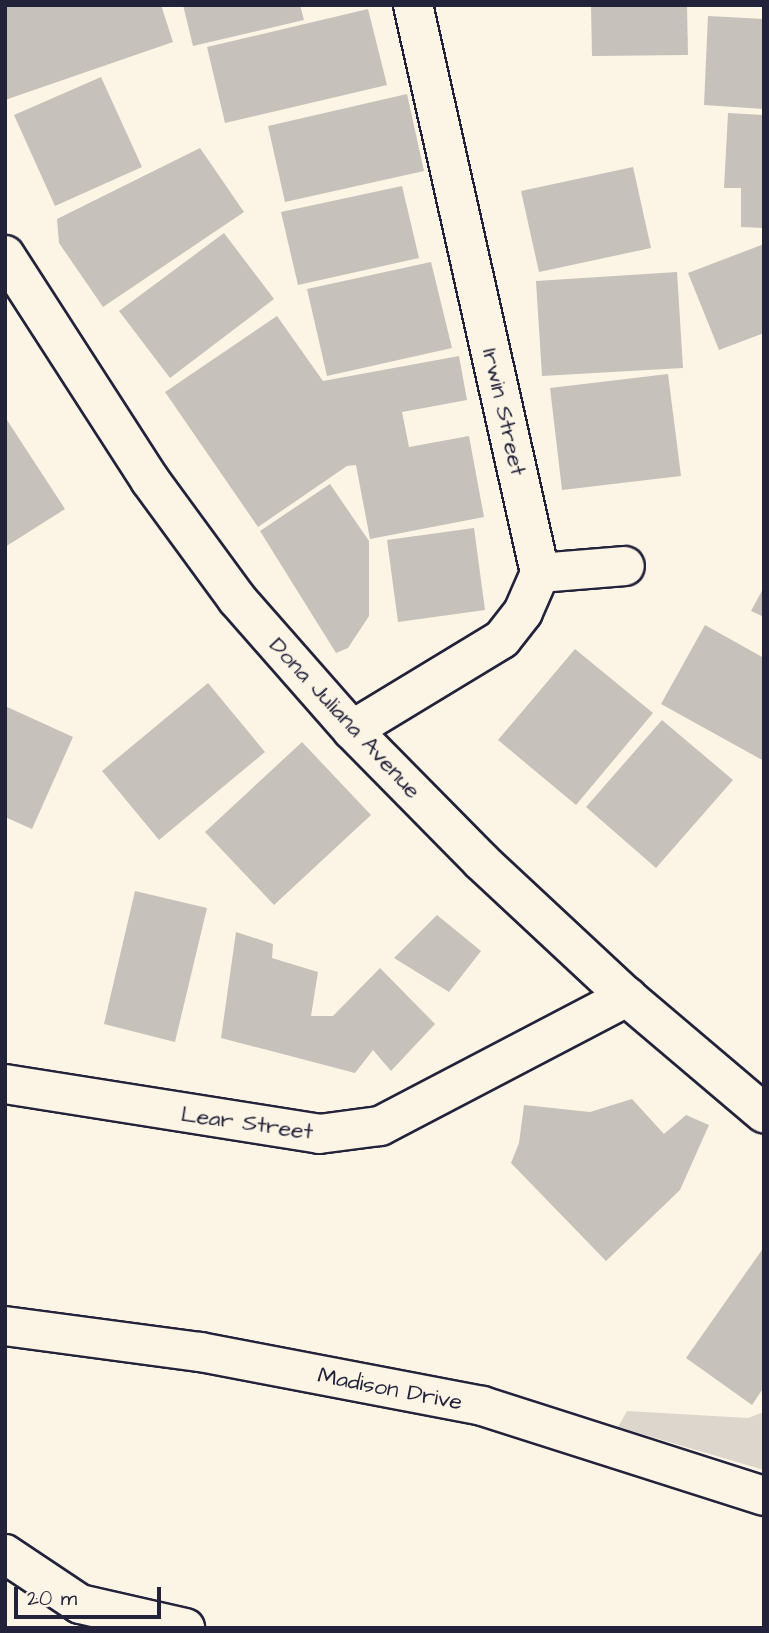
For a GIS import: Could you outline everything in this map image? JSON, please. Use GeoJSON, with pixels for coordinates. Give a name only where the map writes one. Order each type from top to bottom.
{"type":"FeatureCollection","features":[{"type":"Feature","properties":{"kind":"street","name":"Irwin Street"},"geometry":{"type":"LineString","coordinates":[[413,5],[540,573]]}},
{"type":"Feature","properties":{"kind":"street","name":"Dona Juliana Avenue"},"geometry":{"type":"LineString","coordinates":[[5,255],[150,480],[237,599],[352,730],[481,861],[627,997],[764,1113]]}},
{"type":"Feature","properties":{"kind":"street"},"geometry":{"type":"LineString","coordinates":[[352,730],[502,639],[523,612],[540,573],[625,566]]}},
{"type":"Feature","properties":{"kind":"street","name":"Lear Street"},"geometry":{"type":"LineString","coordinates":[[5,1084],[319,1134],[380,1126],[627,997]]}},
{"type":"Feature","properties":{"kind":"street","name":"Madison Drive"},"geometry":{"type":"LineString","coordinates":[[5,1326],[200,1352],[482,1406],[764,1496]]}},
{"type":"Feature","properties":{"kind":"street"},"geometry":{"type":"LineString","coordinates":[[5,1554],[77,1616],[185,1628]]}},
{"type":"Feature","properties":{"kind":"shaded area"},"geometry":{"type":"Polygon","coordinates":[[[627,1411],[748,1418],[764,1412],[764,1470],[618,1427],[627,1411]]]}},
{"type":"Feature","properties":{"kind":"building"},"geometry":{"type":"Polygon","coordinates":[[[5,5],[161,5],[173,42],[5,100],[5,5]]]}},
{"type":"Feature","properties":{"kind":"building"},"geometry":{"type":"Polygon","coordinates":[[[183,5],[300,5],[304,20],[193,46],[183,5]]]}},
{"type":"Feature","properties":{"kind":"building"},"geometry":{"type":"Polygon","coordinates":[[[591,5],[687,5],[688,55],[592,56],[591,5]]]}},
{"type":"Feature","properties":{"kind":"building"},"geometry":{"type":"Polygon","coordinates":[[[368,9],[387,85],[225,123],[207,47],[368,9]]]}},
{"type":"Feature","properties":{"kind":"building"},"geometry":{"type":"Polygon","coordinates":[[[708,16],[764,19],[764,109],[704,105],[708,16]]]}},
{"type":"Feature","properties":{"kind":"building"},"geometry":{"type":"Polygon","coordinates":[[[101,77],[142,167],[55,206],[14,115],[101,77]]]}},
{"type":"Feature","properties":{"kind":"building"},"geometry":{"type":"Polygon","coordinates":[[[407,94],[424,171],[285,202],[268,126],[407,94]]]}},
{"type":"Feature","properties":{"kind":"building"},"geometry":{"type":"Polygon","coordinates":[[[728,113],[764,115],[764,228],[741,227],[741,188],[724,188],[728,113]]]}},
{"type":"Feature","properties":{"kind":"building"},"geometry":{"type":"Polygon","coordinates":[[[200,148],[244,212],[103,307],[59,243],[57,219],[200,148]]]}},
{"type":"Feature","properties":{"kind":"building"},"geometry":{"type":"Polygon","coordinates":[[[633,167],[651,248],[539,272],[521,191],[633,167]]]}},
{"type":"Feature","properties":{"kind":"building"},"geometry":{"type":"Polygon","coordinates":[[[402,186],[419,258],[298,285],[281,212],[402,186]]]}},
{"type":"Feature","properties":{"kind":"building"},"geometry":{"type":"Polygon","coordinates":[[[224,233],[274,299],[170,378],[119,311],[224,233]]]}},
{"type":"Feature","properties":{"kind":"building"},"geometry":{"type":"Polygon","coordinates":[[[764,244],[764,333],[719,350],[688,273],[764,244]]]}},
{"type":"Feature","properties":{"kind":"building"},"geometry":{"type":"Polygon","coordinates":[[[431,262],[452,348],[327,376],[307,289],[431,262]]]}},
{"type":"Feature","properties":{"kind":"building"},"geometry":{"type":"Polygon","coordinates":[[[677,272],[683,368],[542,376],[536,281],[677,272]]]}},
{"type":"Feature","properties":{"kind":"building"},"geometry":{"type":"Polygon","coordinates":[[[277,316],[323,381],[459,356],[467,400],[402,412],[409,447],[469,436],[484,517],[370,539],[356,465],[347,466],[258,527],[165,392],[277,316]]]}},
{"type":"Feature","properties":{"kind":"building"},"geometry":{"type":"Polygon","coordinates":[[[668,374],[681,476],[562,490],[550,388],[668,374]]]}},
{"type":"Feature","properties":{"kind":"building"},"geometry":{"type":"Polygon","coordinates":[[[5,417],[65,509],[5,547],[5,417]]]}},
{"type":"Feature","properties":{"kind":"building"},"geometry":{"type":"Polygon","coordinates":[[[330,484],[369,541],[369,616],[348,648],[336,653],[260,531],[330,484]]]}},
{"type":"Feature","properties":{"kind":"building"},"geometry":{"type":"Polygon","coordinates":[[[474,528],[485,610],[398,622],[387,540],[474,528]]]}},
{"type":"Feature","properties":{"kind":"building"},"geometry":{"type":"Polygon","coordinates":[[[764,587],[764,617],[751,611],[764,587]]]}},
{"type":"Feature","properties":{"kind":"building"},"geometry":{"type":"Polygon","coordinates":[[[705,625],[764,658],[764,761],[661,704],[705,625]]]}},
{"type":"Feature","properties":{"kind":"building"},"geometry":{"type":"Polygon","coordinates":[[[575,649],[653,713],[576,805],[498,740],[575,649]]]}},
{"type":"Feature","properties":{"kind":"building"},"geometry":{"type":"Polygon","coordinates":[[[208,683],[265,752],[159,840],[102,771],[208,683]]]}},
{"type":"Feature","properties":{"kind":"building"},"geometry":{"type":"Polygon","coordinates":[[[5,706],[73,737],[32,829],[5,817],[5,706]]]}},
{"type":"Feature","properties":{"kind":"building"},"geometry":{"type":"Polygon","coordinates":[[[662,720],[733,780],[656,868],[586,807],[662,720]]]}},
{"type":"Feature","properties":{"kind":"building"},"geometry":{"type":"Polygon","coordinates":[[[302,742],[371,815],[274,905],[205,832],[302,742]]]}},
{"type":"Feature","properties":{"kind":"building"},"geometry":{"type":"Polygon","coordinates":[[[135,891],[207,908],[175,1042],[104,1024],[135,891]]]}},
{"type":"Feature","properties":{"kind":"building"},"geometry":{"type":"Polygon","coordinates":[[[437,915],[481,951],[449,992],[394,958],[437,915]]]}},
{"type":"Feature","properties":{"kind":"building"},"geometry":{"type":"Polygon","coordinates":[[[236,932],[273,944],[272,958],[318,972],[311,1016],[333,1016],[380,968],[435,1024],[391,1071],[373,1050],[355,1073],[221,1038],[236,932]]]}},
{"type":"Feature","properties":{"kind":"building"},"geometry":{"type":"Polygon","coordinates":[[[632,1099],[664,1134],[686,1115],[709,1125],[680,1190],[606,1261],[511,1163],[519,1143],[524,1105],[590,1112],[632,1099]]]}},
{"type":"Feature","properties":{"kind":"building"},"geometry":{"type":"Polygon","coordinates":[[[764,1247],[764,1387],[752,1405],[686,1358],[764,1247]]]}}]}
